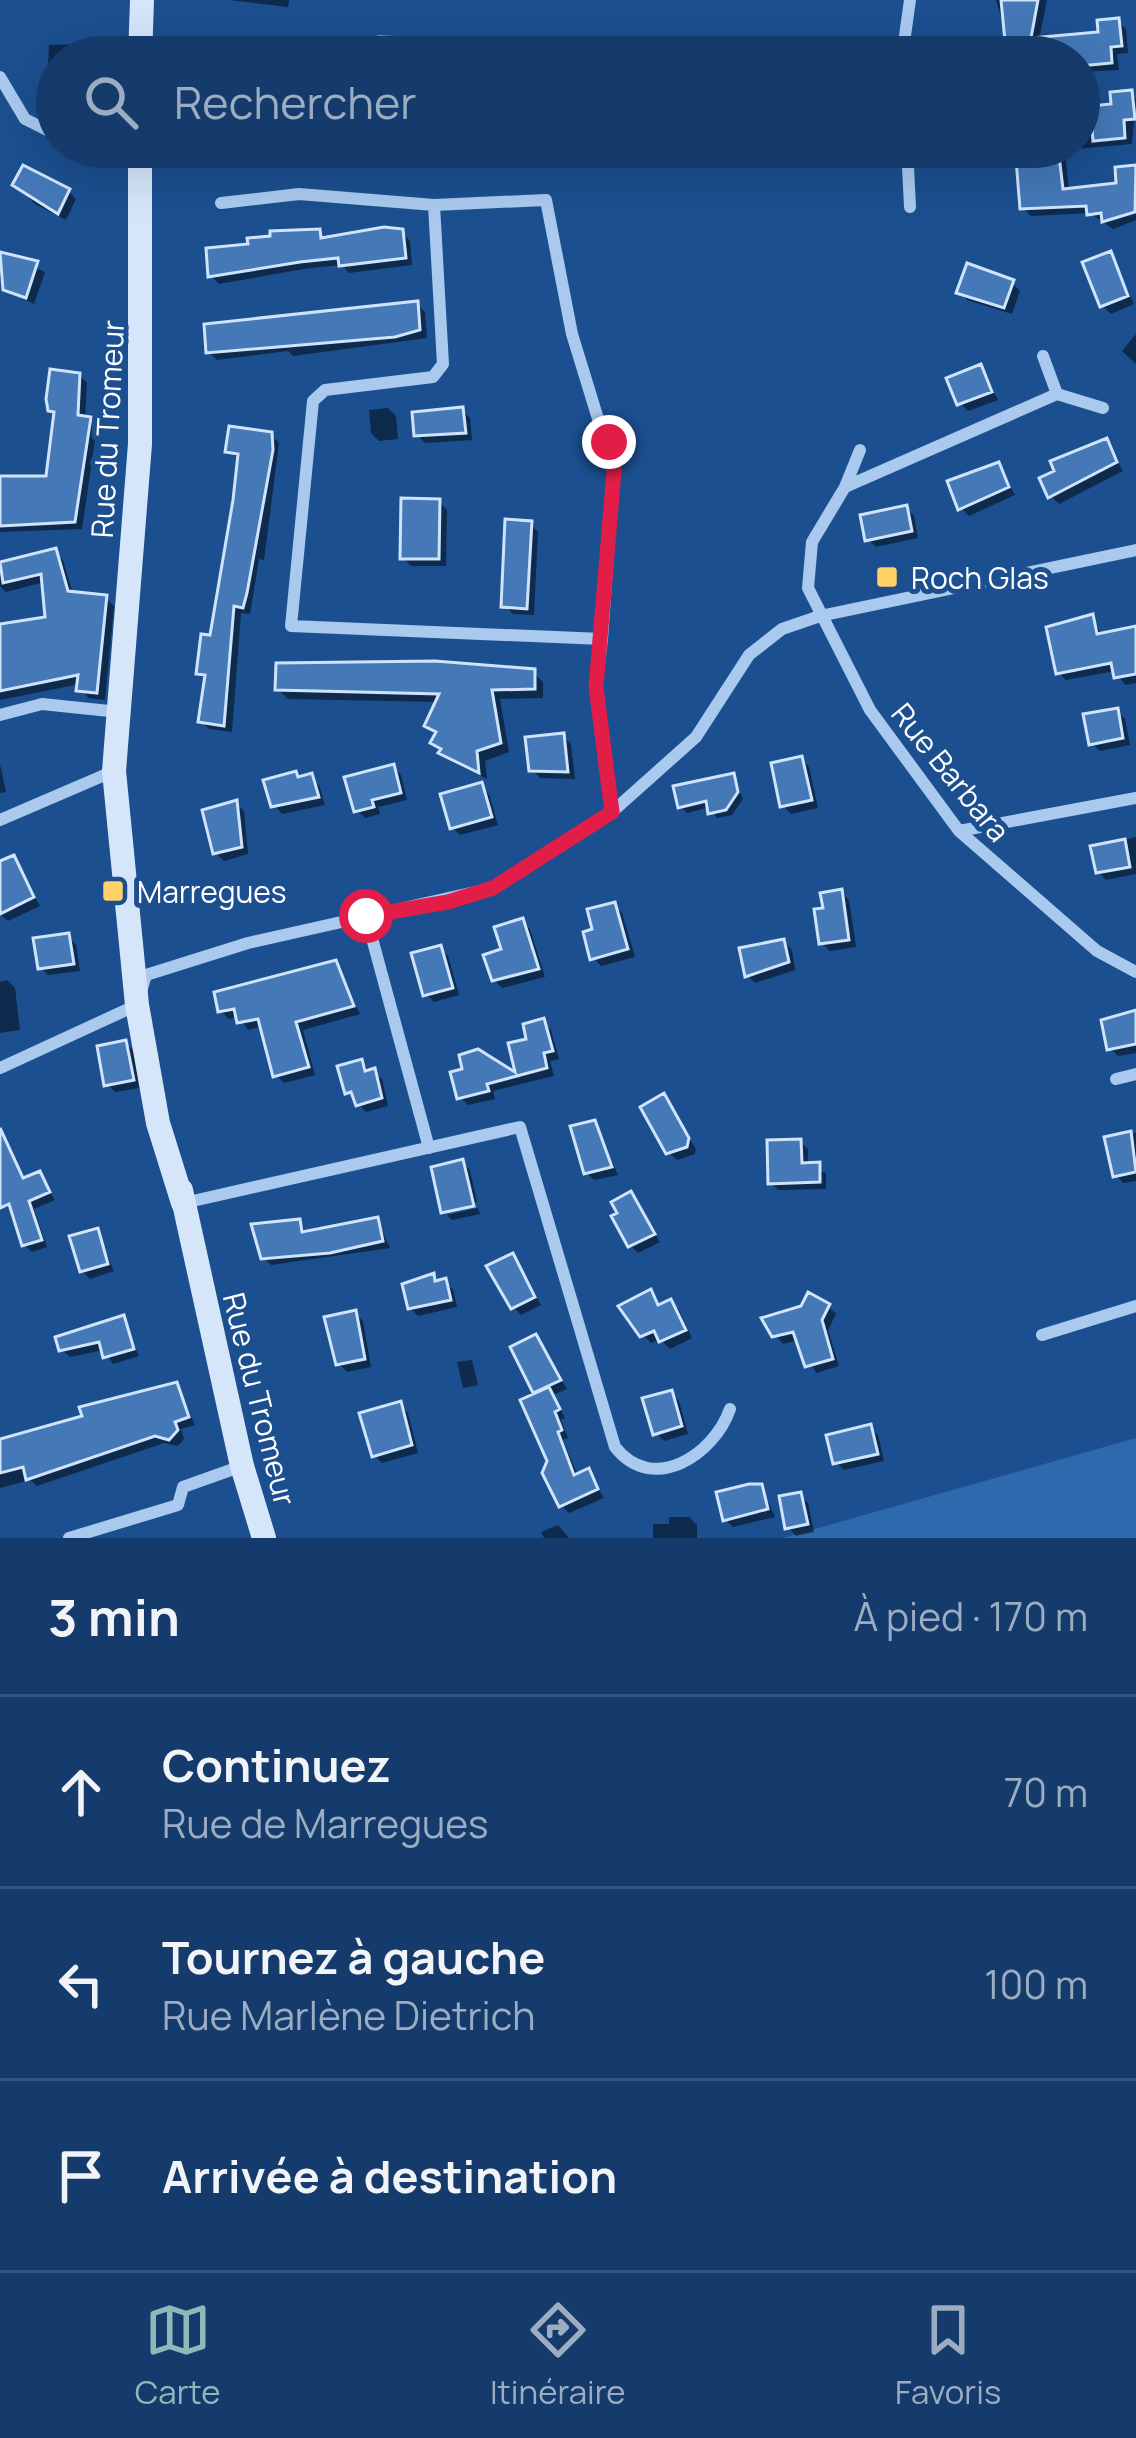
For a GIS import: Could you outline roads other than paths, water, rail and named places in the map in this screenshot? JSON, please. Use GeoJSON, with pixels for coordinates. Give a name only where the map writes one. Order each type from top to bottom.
{"type":"FeatureCollection","features":[{"type":"Feature","properties":{"kind":"main road"},"geometry":{"type":"LineString","coordinates":[[141,36],[142,0]]}},
{"type":"Feature","properties":{"kind":"main road","name":"Rue du Tromeur"},"geometry":{"type":"LineString","coordinates":[[140,168],[143,345],[113,771],[137,1005],[158,1123],[183,1203]]}},
{"type":"Feature","properties":{"kind":"main road","name":"Rue du Tromeur"},"geometry":{"type":"LineString","coordinates":[[120,712],[146,975],[183,1203],[242,1466],[264,1538]]}},
{"type":"Feature","properties":{"kind":"street"},"geometry":{"type":"LineString","coordinates":[[905,36],[910,0]]}},
{"type":"Feature","properties":{"kind":"street"},"geometry":{"type":"LineString","coordinates":[[0,77],[25,119],[36,124]]}},
{"type":"Feature","properties":{"kind":"street"},"geometry":{"type":"LineString","coordinates":[[908,168],[910,207]]}},
{"type":"Feature","properties":{"kind":"street"},"geometry":{"type":"LineString","coordinates":[[221,203],[299,194],[434,205],[538,196],[552,212],[572,334],[614,471],[596,687],[612,812]]}},
{"type":"Feature","properties":{"kind":"street"},"geometry":{"type":"LineString","coordinates":[[434,205],[443,364],[433,377],[325,390],[313,401],[292,626],[602,639]]}},
{"type":"Feature","properties":{"kind":"street"},"geometry":{"type":"LineString","coordinates":[[1043,356],[1057,394]]}},
{"type":"Feature","properties":{"kind":"street"},"geometry":{"type":"LineString","coordinates":[[845,487],[1057,394],[1102,408]]}},
{"type":"Feature","properties":{"kind":"street","name":"Rue Barbara"},"geometry":{"type":"LineString","coordinates":[[860,450],[808,558],[808,588],[820,616],[870,710],[959,831],[1097,951],[1136,972]]}},
{"type":"Feature","properties":{"kind":"street"},"geometry":{"type":"LineString","coordinates":[[0,1068],[137,1005],[146,975],[366,916],[448,902],[493,888],[612,812],[696,737],[749,655],[782,629],[820,616],[1136,550]]}},
{"type":"Feature","properties":{"kind":"street"},"geometry":{"type":"LineString","coordinates":[[0,715],[42,704],[120,712]]}},
{"type":"Feature","properties":{"kind":"street"},"geometry":{"type":"LineString","coordinates":[[0,820],[113,771]]}},
{"type":"Feature","properties":{"kind":"street"},"geometry":{"type":"LineString","coordinates":[[959,831],[1136,798]]}},
{"type":"Feature","properties":{"kind":"street"},"geometry":{"type":"LineString","coordinates":[[366,916],[429,1148]]}},
{"type":"Feature","properties":{"kind":"street"},"geometry":{"type":"LineString","coordinates":[[1116,1078],[1136,1075]]}},
{"type":"Feature","properties":{"kind":"street"},"geometry":{"type":"LineString","coordinates":[[183,1203],[520,1126],[615,1447],[626,1462],[660,1469],[707,1450],[720,1435],[730,1409]]}},
{"type":"Feature","properties":{"kind":"street"},"geometry":{"type":"LineString","coordinates":[[1042,1335],[1136,1306]]}},
{"type":"Feature","properties":{"kind":"street"},"geometry":{"type":"LineString","coordinates":[[69,1538],[98,1534],[178,1505],[183,1487],[242,1466]]}},
{"type":"Feature","properties":{"kind":"place","name":"Roch Glas"},"geometry":{"type":"Point","coordinates":[887,577]}},
{"type":"Feature","properties":{"kind":"place","name":"Marregues"},"geometry":{"type":"Point","coordinates":[113,891]}}]}
